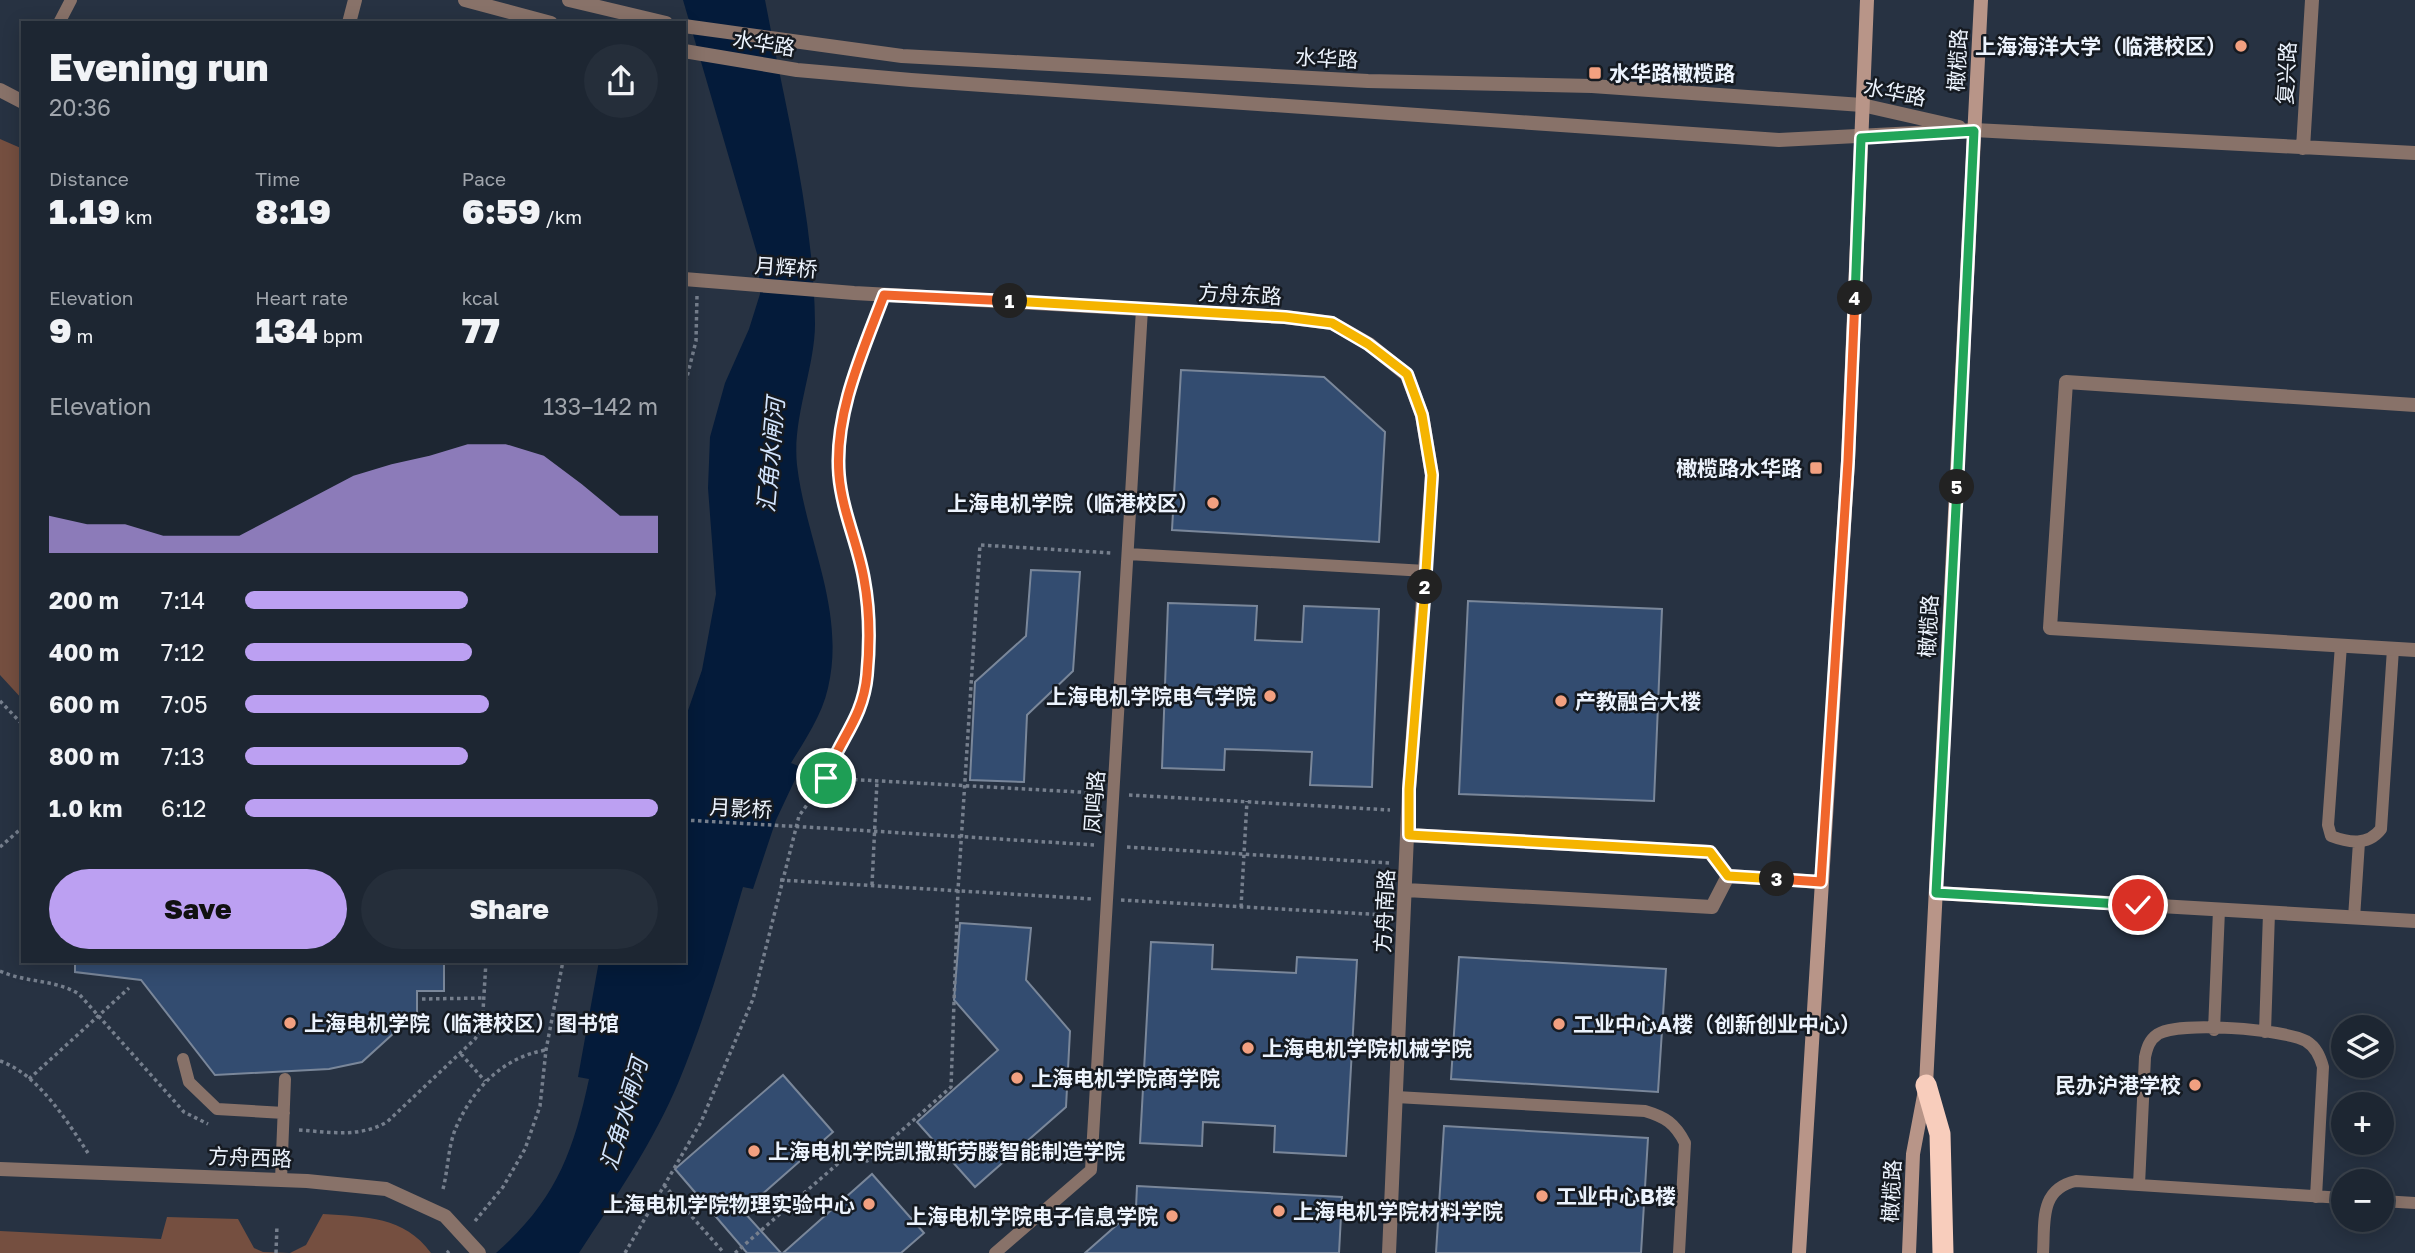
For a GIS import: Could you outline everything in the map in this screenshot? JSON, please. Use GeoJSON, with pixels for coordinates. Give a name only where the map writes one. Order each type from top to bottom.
{"type":"FeatureCollection","features":[{"type":"Feature","properties":{"kind":"highway"},"geometry":{"type":"LineString","coordinates":[[1926,1085],[1940,1134],[1943,1253]]}},
{"type":"Feature","properties":{"kind":"main road"},"geometry":{"type":"LineString","coordinates":[[1800,1253],[1848,461],[1867,0]]}},
{"type":"Feature","properties":{"kind":"main road","name":"橄榄路"},"geometry":{"type":"LineString","coordinates":[[1909,1253],[1913,1154],[1926,1085],[1981,0]]}},
{"type":"Feature","properties":{"kind":"street"},"geometry":{"type":"LineString","coordinates":[[350,21],[355,0]]}},
{"type":"Feature","properties":{"kind":"street"},"geometry":{"type":"LineString","coordinates":[[465,0],[544,21]]}},
{"type":"Feature","properties":{"kind":"street"},"geometry":{"type":"LineString","coordinates":[[569,0],[658,21]]}},
{"type":"Feature","properties":{"kind":"street","name":"复兴路"},"geometry":{"type":"LineString","coordinates":[[2303,148],[2312,0]]}},
{"type":"Feature","properties":{"kind":"street","name":"水华路"},"geometry":{"type":"LineString","coordinates":[[686,26],[902,56],[1368,81],[1592,86],[1862,105],[1974,131]]}},
{"type":"Feature","properties":{"kind":"street","name":"水华路"},"geometry":{"type":"LineString","coordinates":[[686,51],[797,70],[1779,141],[1974,131]]}},
{"type":"Feature","properties":{"kind":"street"},"geometry":{"type":"LineString","coordinates":[[0,90],[21,100]]}},
{"type":"Feature","properties":{"kind":"street"},"geometry":{"type":"LineString","coordinates":[[1974,131],[2415,153]]}},
{"type":"Feature","properties":{"kind":"street","name":"月辉桥"},"geometry":{"type":"LineString","coordinates":[[691,280],[854,293]]}},
{"type":"Feature","properties":{"kind":"street","name":"方舟东路"},"geometry":{"type":"LineString","coordinates":[[854,293],[1285,317],[1332,323],[1368,344],[1407,374],[1422,415],[1432,475],[1426,571]]}},
{"type":"Feature","properties":{"kind":"street"},"geometry":{"type":"LineString","coordinates":[[2415,405],[2066,382],[2050,628],[2415,650]]}},
{"type":"Feature","properties":{"kind":"street","name":"方舟南路"},"geometry":{"type":"LineString","coordinates":[[1388,1253],[1409,789],[1426,571]]}},
{"type":"Feature","properties":{"kind":"street"},"geometry":{"type":"LineString","coordinates":[[1409,835],[1710,852],[1728,876],[1821,882]]}},
{"type":"Feature","properties":{"kind":"street"},"geometry":{"type":"LineString","coordinates":[[1406,890],[1712,906],[1728,876]]}},
{"type":"Feature","properties":{"kind":"street"},"geometry":{"type":"LineString","coordinates":[[1936,893],[2415,921]]}},
{"type":"Feature","properties":{"kind":"street","name":"方舟西路"},"geometry":{"type":"LineString","coordinates":[[0,1169],[281,1180],[386,1189],[444,1216],[478,1252]]}},
{"type":"Feature","properties":{"kind":"lane"},"geometry":{"type":"LineString","coordinates":[[60,21],[71,0]]}},
{"type":"Feature","properties":{"kind":"lane","name":"凤鸣路"},"geometry":{"type":"LineString","coordinates":[[995,1253],[1091,1170],[1142,309]]}},
{"type":"Feature","properties":{"kind":"lane"},"geometry":{"type":"LineString","coordinates":[[1128,554],[1426,571]]}},
{"type":"Feature","properties":{"kind":"lane"},"geometry":{"type":"LineString","coordinates":[[2341,646],[2328,825],[2331,836],[2358,842],[2375,837],[2381,829],[2393,649]]}},
{"type":"Feature","properties":{"kind":"lane"},"geometry":{"type":"LineString","coordinates":[[2354,918],[2358,842]]}},
{"type":"Feature","properties":{"kind":"lane"},"geometry":{"type":"LineString","coordinates":[[2214,1030],[2219,910]]}},
{"type":"Feature","properties":{"kind":"lane"},"geometry":{"type":"LineString","coordinates":[[2264,1032],[2269,913]]}},
{"type":"Feature","properties":{"kind":"lane"},"geometry":{"type":"LineString","coordinates":[[2139,1185],[2145,1057],[2149,1042],[2158,1034],[2176,1028],[2264,1032],[2292,1035],[2309,1043],[2319,1054],[2323,1067],[2316,1197]]}},
{"type":"Feature","properties":{"kind":"lane"},"geometry":{"type":"LineString","coordinates":[[183,1059],[189,1082],[218,1109],[284,1113]]}},
{"type":"Feature","properties":{"kind":"lane"},"geometry":{"type":"LineString","coordinates":[[281,1180],[285,1079]]}},
{"type":"Feature","properties":{"kind":"lane"},"geometry":{"type":"LineString","coordinates":[[1396,1097],[1645,1111],[1665,1117],[1679,1130],[1685,1143],[1679,1253]]}},
{"type":"Feature","properties":{"kind":"lane"},"geometry":{"type":"LineString","coordinates":[[2043,1253],[2046,1203],[2053,1191],[2062,1184],[2076,1181],[2331,1198]]}},
{"type":"Feature","properties":{"kind":"lane"},"geometry":{"type":"LineString","coordinates":[[2394,1202],[2415,1203]]}},
{"type":"Feature","properties":{"kind":"path"},"geometry":{"type":"LineString","coordinates":[[686,381],[696,341],[691,280]]}},
{"type":"Feature","properties":{"kind":"path"},"geometry":{"type":"LineString","coordinates":[[625,1253],[701,1122],[752,999],[799,816],[826,778],[857,719],[867,678],[870,632],[864,578],[839,474],[841,429],[851,384],[884,295]]}},
{"type":"Feature","properties":{"kind":"path"},"geometry":{"type":"LineString","coordinates":[[735,1253],[856,1147],[867,1161],[951,1087],[958,891],[980,545],[1128,554]]}},
{"type":"Feature","properties":{"kind":"path"},"geometry":{"type":"LineString","coordinates":[[0,701],[21,724]]}},
{"type":"Feature","properties":{"kind":"path"},"geometry":{"type":"LineString","coordinates":[[0,709],[4,705]]}},
{"type":"Feature","properties":{"kind":"path"},"geometry":{"type":"LineString","coordinates":[[872,885],[877,781]]}},
{"type":"Feature","properties":{"kind":"path"},"geometry":{"type":"LineString","coordinates":[[1241,907],[1247,801]]}},
{"type":"Feature","properties":{"kind":"path","name":"月影桥"},"geometry":{"type":"LineString","coordinates":[[686,820],[839,829]]}},
{"type":"Feature","properties":{"kind":"path"},"geometry":{"type":"LineString","coordinates":[[0,847],[21,829]]}},
{"type":"Feature","properties":{"kind":"path"},"geometry":{"type":"LineString","coordinates":[[283,1129],[354,1133],[371,1131],[387,1122],[460,1053],[482,1028],[486,963]]}},
{"type":"Feature","properties":{"kind":"path"},"geometry":{"type":"LineString","coordinates":[[475,1222],[503,1187],[525,1149],[540,1106],[546,1050],[563,963]]}},
{"type":"Feature","properties":{"kind":"path"},"geometry":{"type":"LineString","coordinates":[[0,971],[19,980],[63,984],[79,994],[101,1015],[184,1112],[212,1125]]}},
{"type":"Feature","properties":{"kind":"path"},"geometry":{"type":"LineString","coordinates":[[29,1079],[129,988]]}},
{"type":"Feature","properties":{"kind":"path"},"geometry":{"type":"LineString","coordinates":[[422,999],[484,998]]}},
{"type":"Feature","properties":{"kind":"path"},"geometry":{"type":"LineString","coordinates":[[443,1189],[454,1132],[485,1081],[526,1054],[546,1050]]}},
{"type":"Feature","properties":{"kind":"path"},"geometry":{"type":"LineString","coordinates":[[460,1053],[485,1081]]}},
{"type":"Feature","properties":{"kind":"path"},"geometry":{"type":"LineString","coordinates":[[0,1061],[29,1079],[58,1111],[88,1153]]}},
{"type":"Feature","properties":{"kind":"path"},"geometry":{"type":"LineString","coordinates":[[664,1185],[723,1253]]}},
{"type":"Feature","properties":{"kind":"path"},"geometry":{"type":"LineString","coordinates":[[276,1253],[277,1225]]}},
{"type":"Feature","properties":{"kind":"shaded area"},"geometry":{"type":"Polygon","coordinates":[[[0,139],[21,148],[21,698],[0,675],[0,139]]]}},
{"type":"Feature","properties":{"kind":"shaded area"},"geometry":{"type":"Polygon","coordinates":[[[323,1214],[369,1218],[396,1225],[409,1232],[431,1253],[290,1253],[306,1245],[323,1214]]]}},
{"type":"Feature","properties":{"kind":"shaded area"},"geometry":{"type":"Polygon","coordinates":[[[167,1217],[238,1219],[254,1248],[263,1252],[290,1253],[0,1253],[0,1231],[161,1239],[167,1217]]]}},
{"type":"Feature","properties":{"kind":"water","name":"汇角水闸河"},"geometry":{"type":"Polygon","coordinates":[[[683,0],[765,0],[810,242],[814,341],[796,447],[802,493],[823,576],[832,631],[828,688],[817,718],[791,763],[801,767],[776,820],[753,889],[743,887],[714,985],[679,1081],[620,1191],[579,1253],[496,1253],[516,1234],[547,1195],[559,1175],[576,1131],[589,1079],[578,1077],[599,963],[686,963],[686,716],[702,670],[716,594],[708,488],[710,437],[725,383],[749,329],[760,294],[758,257],[683,0]]]}},
{"type":"Feature","properties":{"kind":"building"},"geometry":{"type":"Polygon","coordinates":[[[1181,370],[1324,377],[1385,432],[1379,542],[1172,530],[1181,370]]]}},
{"type":"Feature","properties":{"kind":"building"},"geometry":{"type":"Polygon","coordinates":[[[1031,570],[1080,572],[1073,671],[1027,715],[1024,782],[970,780],[975,682],[1026,636],[1031,570]]]}},
{"type":"Feature","properties":{"kind":"building","name":"产教融合大楼"},"geometry":{"type":"Polygon","coordinates":[[[1468,601],[1662,609],[1654,801],[1459,794],[1468,601]]]}},
{"type":"Feature","properties":{"kind":"building","name":"上海电机学院电气学院"},"geometry":{"type":"Polygon","coordinates":[[[1168,603],[1257,606],[1255,640],[1302,642],[1304,606],[1379,609],[1372,787],[1310,785],[1312,752],[1225,749],[1224,770],[1162,768],[1168,603]]]}},
{"type":"Feature","properties":{"kind":"building","name":"上海电机学院商学院"},"geometry":{"type":"Polygon","coordinates":[[[960,923],[1031,928],[1026,980],[1070,1031],[1066,1107],[975,1187],[917,1122],[998,1050],[954,1000],[960,923]]]}},
{"type":"Feature","properties":{"kind":"building","name":"上海电机学院机械学院"},"geometry":{"type":"Polygon","coordinates":[[[1151,942],[1213,945],[1212,969],[1296,973],[1297,957],[1357,960],[1346,1156],[1274,1152],[1275,1126],[1203,1122],[1202,1146],[1140,1143],[1151,942]]]}},
{"type":"Feature","properties":{"kind":"building","name":"工业中心A楼（创新创业中心）"},"geometry":{"type":"Polygon","coordinates":[[[1459,957],[1666,969],[1658,1092],[1451,1079],[1459,957]]]}},
{"type":"Feature","properties":{"kind":"building","name":"上海电机学院（临港校区）图书馆"},"geometry":{"type":"Polygon","coordinates":[[[75,963],[444,963],[444,991],[417,991],[417,1012],[362,1062],[329,1069],[215,1075],[141,980],[75,972],[75,963]]]}},
{"type":"Feature","properties":{"kind":"building","name":"上海电机学院凯撒斯劳滕智能制造学院"},"geometry":{"type":"Polygon","coordinates":[[[783,1075],[833,1132],[743,1211],[781,1253],[747,1253],[675,1169],[783,1075]]]}},
{"type":"Feature","properties":{"kind":"building","name":"工业中心B楼"},"geometry":{"type":"Polygon","coordinates":[[[1444,1126],[1648,1138],[1641,1253],[1436,1253],[1444,1126]]]}},
{"type":"Feature","properties":{"kind":"building","name":"上海电机学院物理实验中心"},"geometry":{"type":"Polygon","coordinates":[[[872,1174],[924,1233],[901,1253],[783,1253],[872,1174]]]}},
{"type":"Feature","properties":{"kind":"building"},"geometry":{"type":"Polygon","coordinates":[[[1137,1186],[1342,1197],[1339,1253],[1085,1253],[1136,1208],[1137,1186]]]}},
{"type":"Feature","properties":{"kind":"place","name":"上海海洋大学（临港校区）"},"geometry":{"type":"Point","coordinates":[2241,46]}},
{"type":"Feature","properties":{"kind":"place","name":"水华路橄榄路"},"geometry":{"type":"Point","coordinates":[1595,73]}},
{"type":"Feature","properties":{"kind":"place","name":"橄榄路水华路"},"geometry":{"type":"Point","coordinates":[1816,468]}},
{"type":"Feature","properties":{"kind":"place","name":"上海电机学院（临港校区）"},"geometry":{"type":"Point","coordinates":[1213,503]}},
{"type":"Feature","properties":{"kind":"place","name":"上海电机学院电气学院"},"geometry":{"type":"Point","coordinates":[1270,696]}},
{"type":"Feature","properties":{"kind":"place","name":"产教融合大楼"},"geometry":{"type":"Point","coordinates":[1561,701]}},
{"type":"Feature","properties":{"kind":"place","name":"上海电机学院（临港校区）图书馆"},"geometry":{"type":"Point","coordinates":[290,1023]}},
{"type":"Feature","properties":{"kind":"place","name":"工业中心A楼（创新创业中心）"},"geometry":{"type":"Point","coordinates":[1559,1024]}},
{"type":"Feature","properties":{"kind":"place","name":"上海电机学院机械学院"},"geometry":{"type":"Point","coordinates":[1248,1048]}},
{"type":"Feature","properties":{"kind":"place","name":"上海电机学院商学院"},"geometry":{"type":"Point","coordinates":[1017,1078]}},
{"type":"Feature","properties":{"kind":"place","name":"民办沪港学校"},"geometry":{"type":"Point","coordinates":[2195,1085]}},
{"type":"Feature","properties":{"kind":"place","name":"上海电机学院凯撒斯劳滕智能制造学院"},"geometry":{"type":"Point","coordinates":[754,1151]}},
{"type":"Feature","properties":{"kind":"place","name":"工业中心B楼"},"geometry":{"type":"Point","coordinates":[1542,1196]}},
{"type":"Feature","properties":{"kind":"place","name":"上海电机学院物理实验中心"},"geometry":{"type":"Point","coordinates":[869,1204]}},
{"type":"Feature","properties":{"kind":"place","name":"上海电机学院材料学院"},"geometry":{"type":"Point","coordinates":[1279,1211]}},
{"type":"Feature","properties":{"kind":"place","name":"上海电机学院电子信息学院"},"geometry":{"type":"Point","coordinates":[1172,1216]}},
{"type":"Feature","properties":{"kind":"route"},"geometry":{"type":"LineString","coordinates":[[826,778],[857,719],[867,678],[870,632],[864,578],[847,517],[839,474],[841,429],[851,384],[884,295],[1285,317],[1332,323],[1368,344],[1407,374],[1422,415],[1432,475],[1409,789],[1409,835],[1710,852],[1728,876],[1821,882],[1848,461],[1861,138],[1974,131],[1936,893],[2138,905]]}}]}
